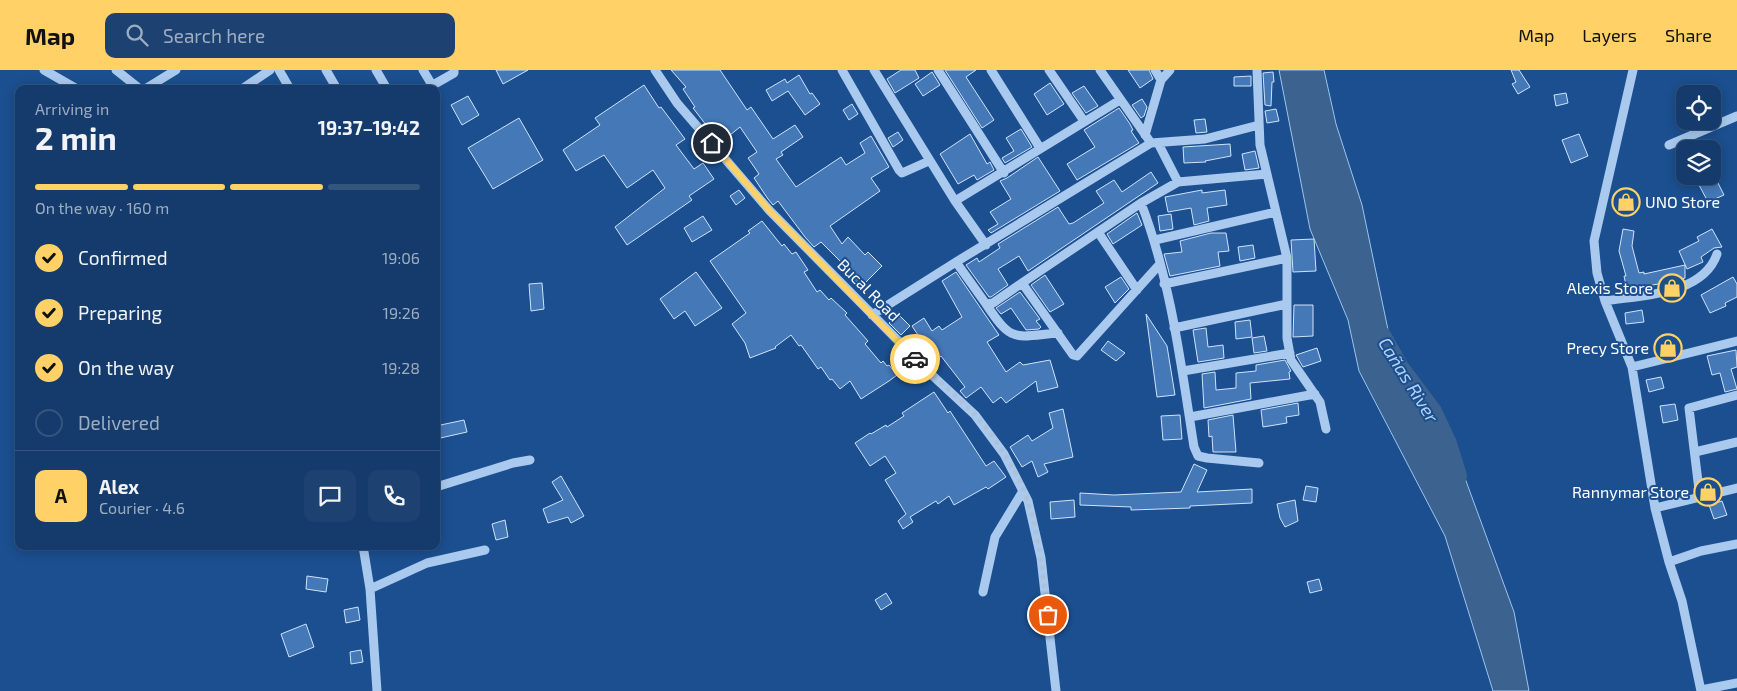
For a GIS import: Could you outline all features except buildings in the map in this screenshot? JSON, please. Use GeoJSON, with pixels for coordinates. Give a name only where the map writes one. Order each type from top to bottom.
{"type":"FeatureCollection","features":[{"type":"Feature","properties":{"kind":"street"},"geometry":{"type":"LineString","coordinates":[[44,70],[70,85]]}},
{"type":"Feature","properties":{"kind":"street"},"geometry":{"type":"LineString","coordinates":[[116,70],[135,85]]}},
{"type":"Feature","properties":{"kind":"street"},"geometry":{"type":"LineString","coordinates":[[152,85],[176,70]]}},
{"type":"Feature","properties":{"kind":"street"},"geometry":{"type":"LineString","coordinates":[[248,85],[270,70]]}},
{"type":"Feature","properties":{"kind":"street"},"geometry":{"type":"LineString","coordinates":[[279,70],[288,85]]}},
{"type":"Feature","properties":{"kind":"street"},"geometry":{"type":"LineString","coordinates":[[326,70],[335,85]]}},
{"type":"Feature","properties":{"kind":"street"},"geometry":{"type":"LineString","coordinates":[[376,70],[385,85]]}},
{"type":"Feature","properties":{"kind":"street"},"geometry":{"type":"LineString","coordinates":[[423,70],[428,85]]}},
{"type":"Feature","properties":{"kind":"street"},"geometry":{"type":"LineString","coordinates":[[433,85],[454,73],[454,70]]}},
{"type":"Feature","properties":{"kind":"street","name":"Bucal Road"},"geometry":{"type":"LineString","coordinates":[[655,70],[677,103],[769,210],[872,316],[975,415],[1004,454],[1028,501],[1041,558],[1056,691]]}},
{"type":"Feature","properties":{"kind":"street"},"geometry":{"type":"LineString","coordinates":[[842,70],[899,170],[902,172],[908,171],[929,161]]}},
{"type":"Feature","properties":{"kind":"street"},"geometry":{"type":"LineString","coordinates":[[874,70],[929,161],[986,245]]}},
{"type":"Feature","properties":{"kind":"street"},"geometry":{"type":"LineString","coordinates":[[938,70],[1004,173]]}},
{"type":"Feature","properties":{"kind":"street"},"geometry":{"type":"LineString","coordinates":[[991,70],[1040,148]]}},
{"type":"Feature","properties":{"kind":"street"},"geometry":{"type":"LineString","coordinates":[[1049,70],[1084,121]]}},
{"type":"Feature","properties":{"kind":"street"},"geometry":{"type":"LineString","coordinates":[[1100,70],[1120,100],[1151,140],[1178,182]]}},
{"type":"Feature","properties":{"kind":"street"},"geometry":{"type":"LineString","coordinates":[[1155,70],[1161,80]]}},
{"type":"Feature","properties":{"kind":"street"},"geometry":{"type":"LineString","coordinates":[[1151,140],[1161,80],[1170,70]]}},
{"type":"Feature","properties":{"kind":"street"},"geometry":{"type":"LineString","coordinates":[[1257,70],[1260,145],[1287,258],[1287,338],[1291,360],[1320,402],[1326,429]]}},
{"type":"Feature","properties":{"kind":"street"},"geometry":{"type":"LineString","coordinates":[[1633,70],[1594,241],[1597,273],[1632,367],[1655,508],[1669,562],[1682,601],[1701,690],[1737,683]]}},
{"type":"Feature","properties":{"kind":"street"},"geometry":{"type":"LineString","coordinates":[[955,201],[1004,173],[1040,148],[1120,100]]}},
{"type":"Feature","properties":{"kind":"street"},"geometry":{"type":"LineString","coordinates":[[1669,145],[1737,116]]}},
{"type":"Feature","properties":{"kind":"street"},"geometry":{"type":"LineString","coordinates":[[872,316],[1151,140],[1205,139],[1259,125]]}},
{"type":"Feature","properties":{"kind":"street"},"geometry":{"type":"LineString","coordinates":[[986,304],[993,303],[1141,203],[1178,182],[1267,174]]}},
{"type":"Feature","properties":{"kind":"street"},"geometry":{"type":"LineString","coordinates":[[1141,203],[1155,240],[1183,372],[1194,447],[1198,456],[1259,463]]}},
{"type":"Feature","properties":{"kind":"street"},"geometry":{"type":"LineString","coordinates":[[1155,240],[1276,212]]}},
{"type":"Feature","properties":{"kind":"street"},"geometry":{"type":"LineString","coordinates":[[1098,232],[1137,290]]}},
{"type":"Feature","properties":{"kind":"street"},"geometry":{"type":"LineString","coordinates":[[1606,301],[1658,292],[1693,281],[1713,266],[1717,254]]}},
{"type":"Feature","properties":{"kind":"street"},"geometry":{"type":"LineString","coordinates":[[1164,284],[1287,258]]}},
{"type":"Feature","properties":{"kind":"street"},"geometry":{"type":"LineString","coordinates":[[956,262],[1000,325],[1012,334],[1026,337],[1058,334]]}},
{"type":"Feature","properties":{"kind":"street"},"geometry":{"type":"LineString","coordinates":[[1022,283],[1073,355],[1077,356],[1159,265]]}},
{"type":"Feature","properties":{"kind":"street"},"geometry":{"type":"LineString","coordinates":[[1174,328],[1286,304]]}},
{"type":"Feature","properties":{"kind":"street"},"geometry":{"type":"LineString","coordinates":[[1632,367],[1737,341]]}},
{"type":"Feature","properties":{"kind":"street"},"geometry":{"type":"LineString","coordinates":[[1183,372],[1290,354]]}},
{"type":"Feature","properties":{"kind":"street"},"geometry":{"type":"LineString","coordinates":[[1190,417],[1315,394]]}},
{"type":"Feature","properties":{"kind":"street"},"geometry":{"type":"LineString","coordinates":[[1700,498],[1689,408],[1737,395]]}},
{"type":"Feature","properties":{"kind":"street"},"geometry":{"type":"LineString","coordinates":[[1695,452],[1737,442]]}},
{"type":"Feature","properties":{"kind":"street"},"geometry":{"type":"LineString","coordinates":[[440,485],[530,460]]}},
{"type":"Feature","properties":{"kind":"street"},"geometry":{"type":"LineString","coordinates":[[1655,508],[1737,488]]}},
{"type":"Feature","properties":{"kind":"street"},"geometry":{"type":"LineString","coordinates":[[983,592],[995,537],[1023,491]]}},
{"type":"Feature","properties":{"kind":"street"},"geometry":{"type":"LineString","coordinates":[[1669,562],[1701,551],[1737,544]]}},
{"type":"Feature","properties":{"kind":"street"},"geometry":{"type":"LineString","coordinates":[[364,550],[370,588],[377,691]]}},
{"type":"Feature","properties":{"kind":"street"},"geometry":{"type":"LineString","coordinates":[[370,588],[427,563],[485,550]]}},
{"type":"Feature","properties":{"kind":"water"},"geometry":{"type":"Polygon","coordinates":[[[1279,70],[1324,70],[1336,124],[1362,205],[1396,368],[1462,470],[1514,612],[1529,691],[1493,691],[1445,536],[1359,371],[1348,320],[1310,229],[1279,70]]]}},
{"type":"Feature","properties":{"kind":"waterway","name":"Cañas River"},"geometry":{"type":"LineString","coordinates":[[1380,336],[1398,368],[1431,412],[1446,444],[1456,476]]}},
{"type":"Feature","properties":{"kind":"way so far"},"geometry":{"type":"LineString","coordinates":[[915,359],[975,415],[989,431],[1014,471],[1028,501],[1041,558],[1048,615]]}},
{"type":"Feature","properties":{"kind":"place","name":"UNO Store"},"geometry":{"type":"Point","coordinates":[1626,202]}},
{"type":"Feature","properties":{"kind":"place","name":"Alexis Store"},"geometry":{"type":"Point","coordinates":[1672,288]}},
{"type":"Feature","properties":{"kind":"place","name":"Precy Store"},"geometry":{"type":"Point","coordinates":[1668,348]}},
{"type":"Feature","properties":{"kind":"place","name":"Rannymar Store"},"geometry":{"type":"Point","coordinates":[1708,492]}},
{"type":"Feature","properties":{"kind":"route"},"geometry":{"type":"LineString","coordinates":[[712,143],[769,210],[915,359]]}}]}
